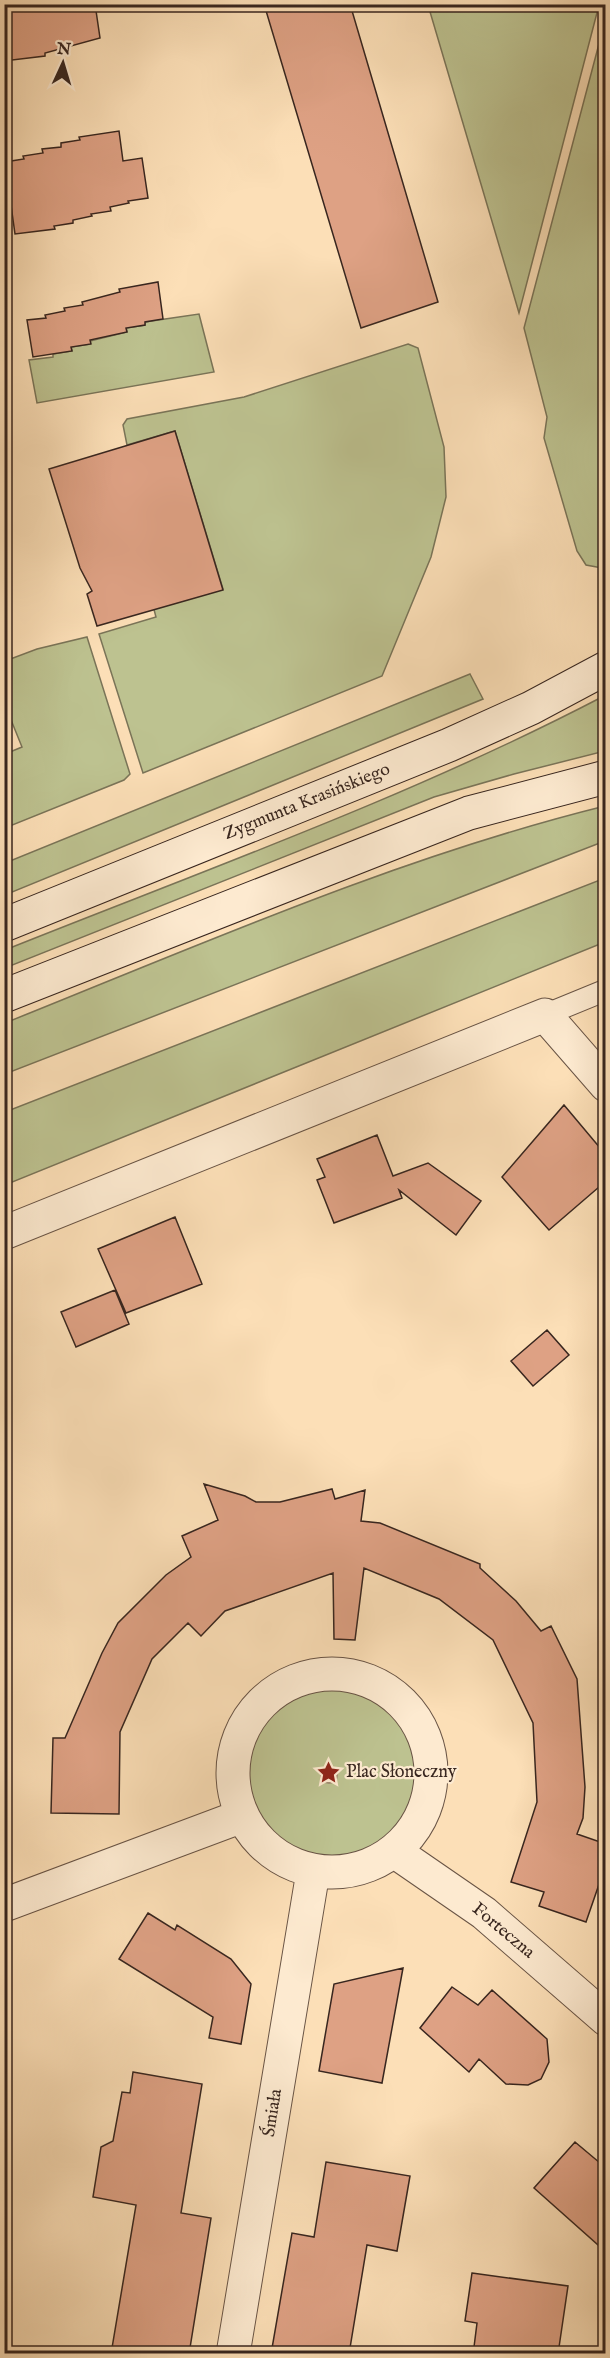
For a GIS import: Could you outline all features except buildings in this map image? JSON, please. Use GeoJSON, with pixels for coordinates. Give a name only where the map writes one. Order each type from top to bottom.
{"type":"FeatureCollection","features":[{"type":"Feature","properties":{"kind":"street","name":"Zygmunta Krasińskiego"},"geometry":{"type":"LineString","coordinates":[[4,925],[448,745],[531,708],[606,668]]}},
{"type":"Feature","properties":{"kind":"street"},"geometry":{"type":"LineString","coordinates":[[4,996],[469,813],[606,777]]}},
{"type":"Feature","properties":{"kind":"street"},"geometry":{"type":"LineString","coordinates":[[4,1233],[545,1015],[606,1085]]}},
{"type":"Feature","properties":{"kind":"street"},"geometry":{"type":"LineString","coordinates":[[337,1674],[371,1681],[400,1700],[421,1727],[431,1760],[430,1794],[417,1826],[394,1851],[368,1866],[339,1872],[313,1872],[281,1859],[258,1840],[242,1816],[232,1783],[235,1749],[249,1718],[273,1692],[303,1678],[337,1674]]}},
{"type":"Feature","properties":{"kind":"street"},"geometry":{"type":"LineString","coordinates":[[4,1905],[242,1816]]}},
{"type":"Feature","properties":{"kind":"street","name":"Forteczna"},"geometry":{"type":"LineString","coordinates":[[394,1851],[484,1913],[606,2019]]}},
{"type":"Feature","properties":{"kind":"street","name":"Śmiała"},"geometry":{"type":"LineString","coordinates":[[233,2354],[313,1872]]}},
{"type":"Feature","properties":{"kind":"lane"},"geometry":{"type":"LineString","coordinates":[[545,1015],[606,990]]}},
{"type":"Feature","properties":{"kind":"green space"},"geometry":{"type":"Polygon","coordinates":[[[428,5],[599,5],[519,313],[512,289],[428,5]]]}},
{"type":"Feature","properties":{"kind":"green space"},"geometry":{"type":"Polygon","coordinates":[[[605,21],[606,566],[602,568],[586,565],[577,551],[544,438],[547,417],[524,328],[605,21]]]}},
{"type":"Feature","properties":{"kind":"green space"},"geometry":{"type":"Polygon","coordinates":[[[199,314],[214,372],[37,403],[29,360],[53,357],[53,354],[72,351],[71,347],[90,344],[90,341],[127,332],[126,328],[145,325],[145,322],[199,314]]]}},
{"type":"Feature","properties":{"kind":"green space"},"geometry":{"type":"Polygon","coordinates":[[[408,344],[418,348],[444,447],[446,497],[431,557],[382,676],[143,773],[99,634],[156,617],[152,602],[175,603],[223,589],[175,431],[127,445],[123,425],[127,419],[244,397],[408,344]]]}},
{"type":"Feature","properties":{"kind":"green space"},"geometry":{"type":"Polygon","coordinates":[[[87,637],[130,774],[124,780],[5,828],[5,754],[22,747],[5,705],[5,661],[37,649],[87,637]]]}},
{"type":"Feature","properties":{"kind":"green space"},"geometry":{"type":"Polygon","coordinates":[[[470,674],[483,699],[5,895],[5,863],[470,674]]]}},
{"type":"Feature","properties":{"kind":"green space"},"geometry":{"type":"Polygon","coordinates":[[[602,697],[605,707],[605,751],[434,797],[5,968],[5,950],[381,800],[602,697]]]}},
{"type":"Feature","properties":{"kind":"green space"},"geometry":{"type":"Polygon","coordinates":[[[605,806],[605,841],[5,1074],[5,1023],[227,933],[377,876],[452,850],[605,806]]]}},
{"type":"Feature","properties":{"kind":"green space"},"geometry":{"type":"Polygon","coordinates":[[[605,878],[605,942],[5,1185],[5,1112],[605,878]]]}},
{"type":"Feature","properties":{"kind":"green space"},"geometry":{"type":"Polygon","coordinates":[[[332,1687],[364,1694],[392,1712],[410,1740],[417,1772],[410,1804],[392,1832],[364,1850],[332,1857],[300,1850],[272,1832],[254,1804],[247,1772],[254,1740],[272,1712],[300,1694],[332,1687]]]}},
{"type":"Feature","properties":{"kind":"place","name":"Plac Słoneczny"},"geometry":{"type":"Point","coordinates":[328,1772]}}]}
